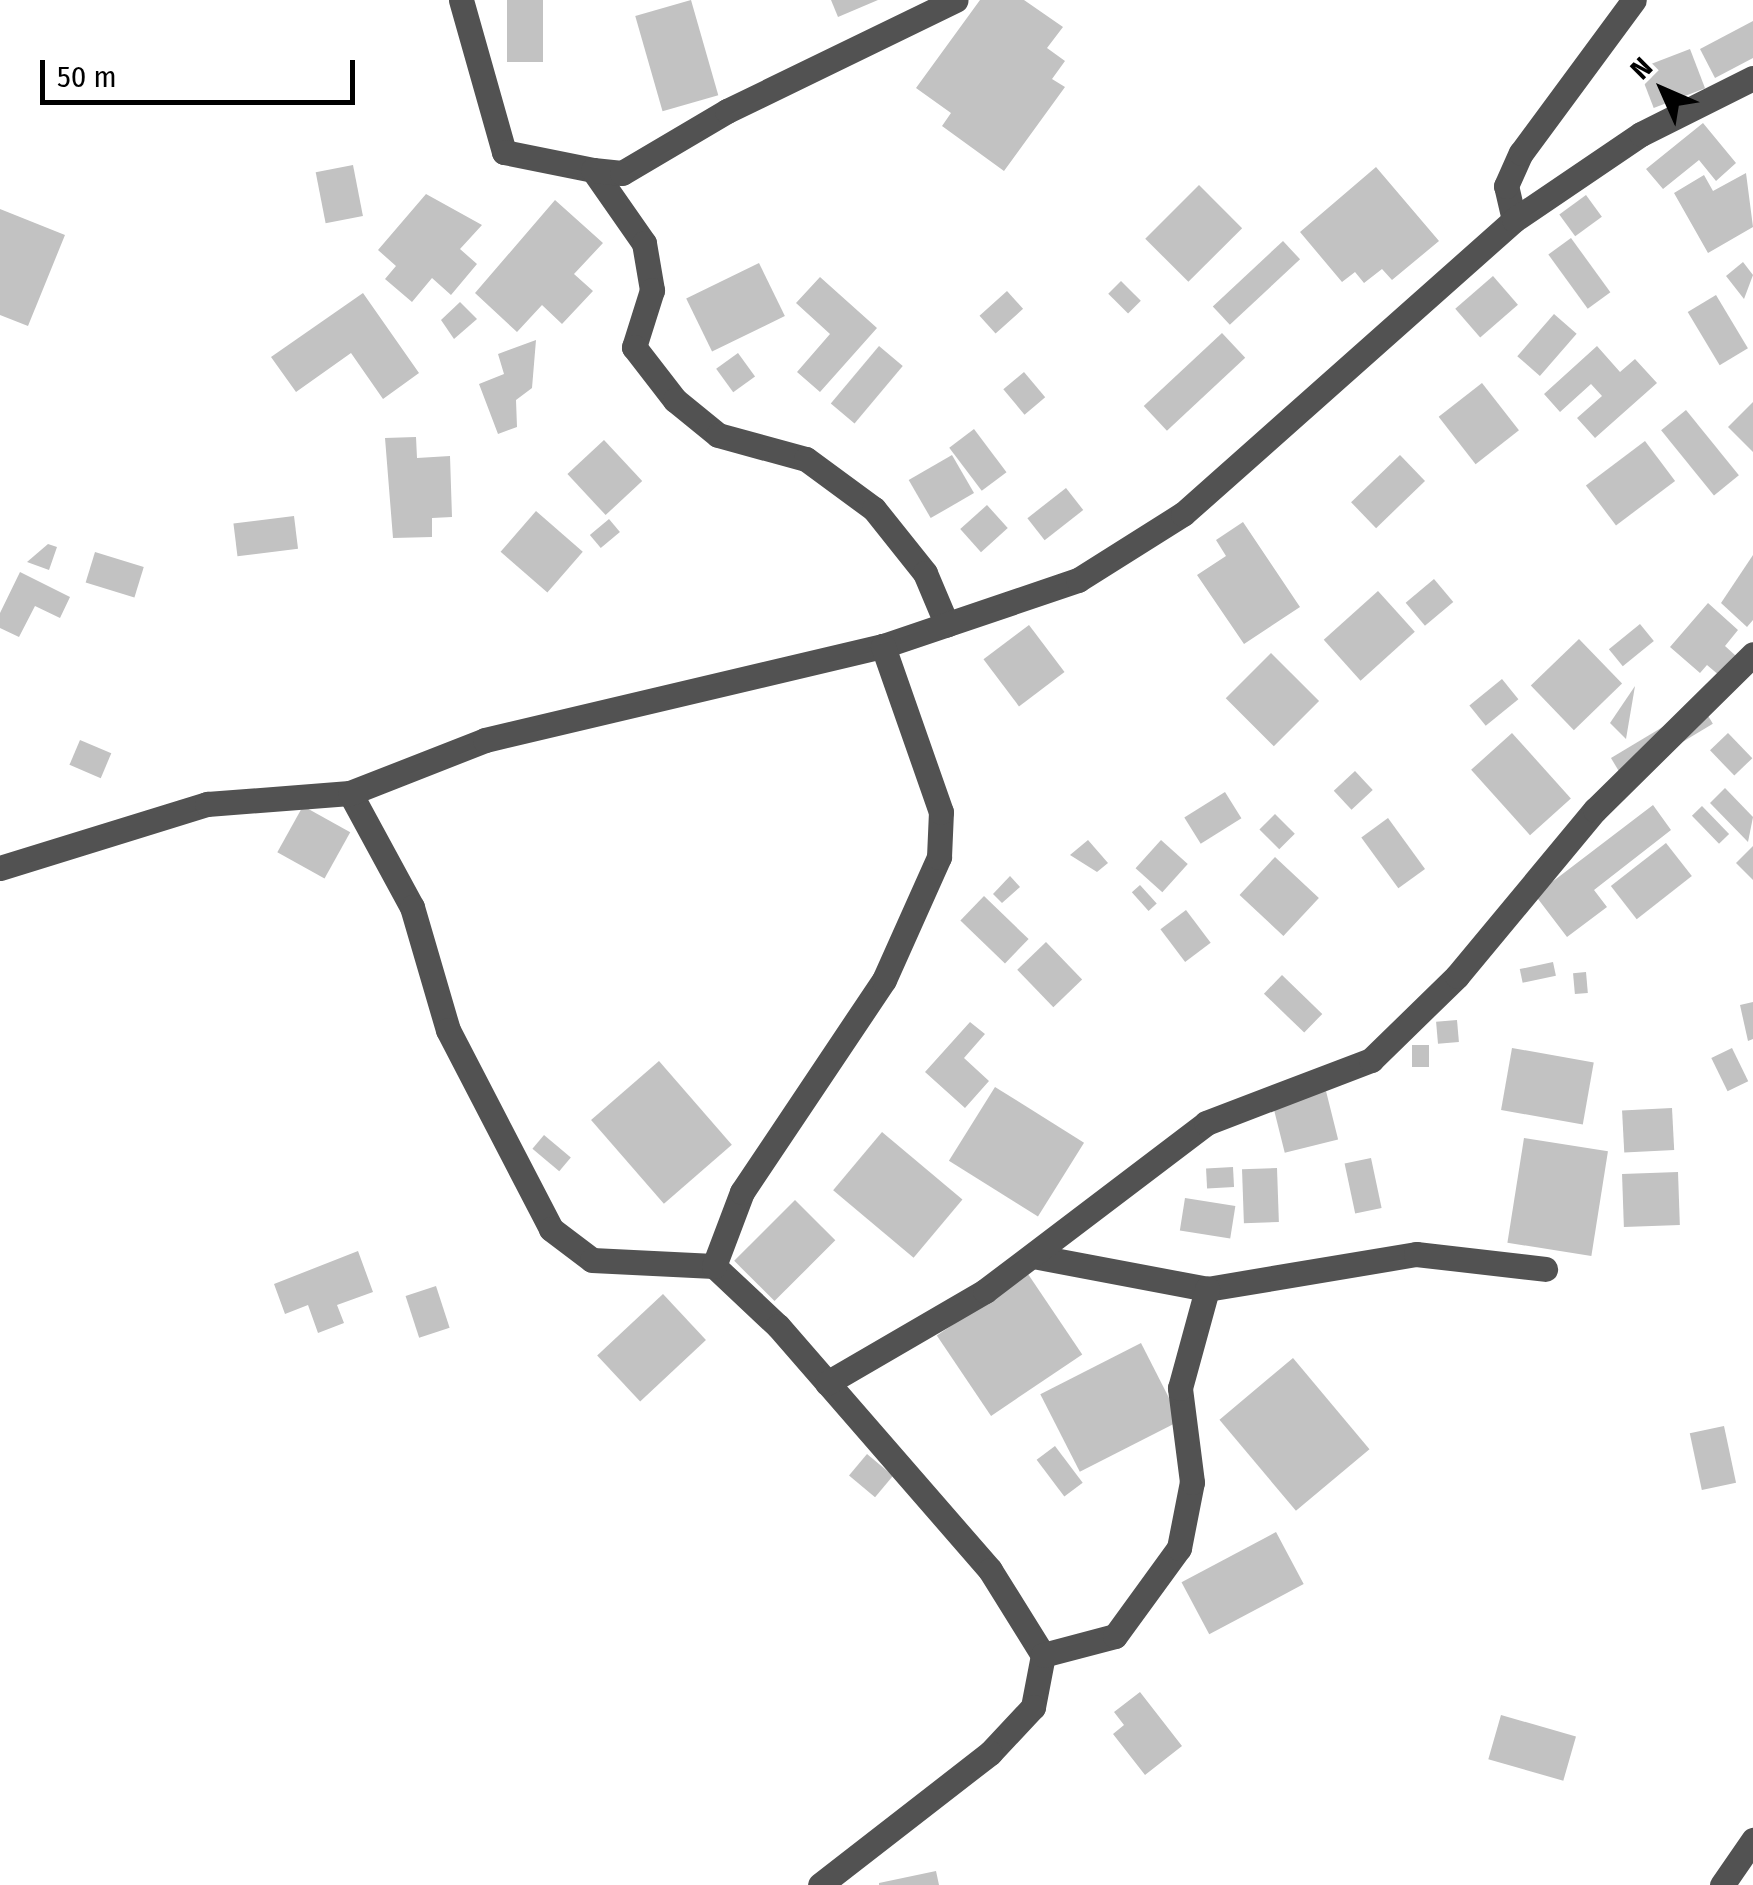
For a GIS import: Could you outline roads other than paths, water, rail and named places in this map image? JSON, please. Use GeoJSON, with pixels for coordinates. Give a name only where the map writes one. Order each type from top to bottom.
{"type":"FeatureCollection","features":[{"type":"Feature","properties":{"kind":"street"},"geometry":{"type":"LineString","coordinates":[[462,0],[504,152],[622,173],[726,111],[956,0]]}},
{"type":"Feature","properties":{"kind":"street"},"geometry":{"type":"LineString","coordinates":[[1514,220],[1506,186],[1521,152],[1634,0]]}},
{"type":"Feature","properties":{"kind":"street"},"geometry":{"type":"LineString","coordinates":[[0,868],[207,804],[350,793],[485,740],[883,646],[1078,580],[1183,514],[1514,220],[1641,134],[1753,78]]}},
{"type":"Feature","properties":{"kind":"street"},"geometry":{"type":"LineString","coordinates":[[593,170],[644,244],[652,290],[634,346],[675,400],[718,434],[806,459],[874,509],[925,573],[947,625]]}},
{"type":"Feature","properties":{"kind":"street"},"geometry":{"type":"LineString","coordinates":[[714,1266],[742,1192],[884,980],[939,857],[942,812],[883,646]]}},
{"type":"Feature","properties":{"kind":"street"},"geometry":{"type":"LineString","coordinates":[[827,1382],[1033,1256],[1206,1123],[1371,1060],[1458,976],[1596,810],[1753,654]]}},
{"type":"Feature","properties":{"kind":"street"},"geometry":{"type":"LineString","coordinates":[[350,793],[412,907],[448,1030],[551,1229],[592,1260],[714,1266],[827,1382],[990,1570],[1043,1655],[1034,1707],[990,1753],[820,1885]]}},
{"type":"Feature","properties":{"kind":"street"},"geometry":{"type":"LineString","coordinates":[[1033,1256],[1207,1289],[1416,1254],[1545,1269]]}},
{"type":"Feature","properties":{"kind":"street"},"geometry":{"type":"LineString","coordinates":[[1043,1655],[1114,1636],[1179,1548],[1192,1482],[1180,1388],[1207,1289]]}},
{"type":"Feature","properties":{"kind":"street"},"geometry":{"type":"LineString","coordinates":[[1722,1885],[1753,1840]]}}]}
